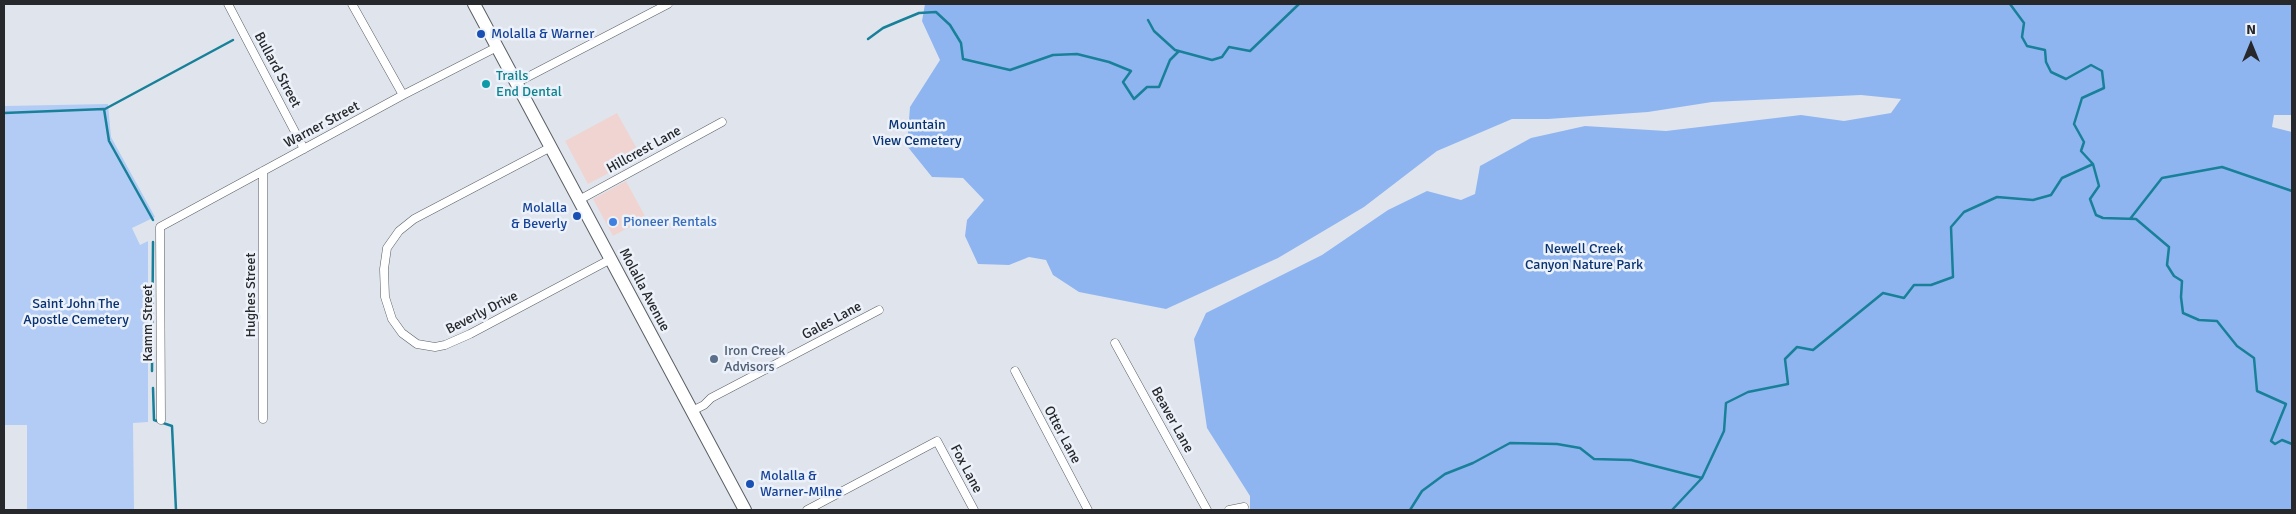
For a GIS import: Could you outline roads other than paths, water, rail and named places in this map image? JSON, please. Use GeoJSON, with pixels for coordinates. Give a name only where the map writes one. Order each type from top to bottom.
{"type":"FeatureCollection","features":[{"type":"Feature","properties":{"kind":"main road","name":"Molalla Avenue"},"geometry":{"type":"LineString","coordinates":[[474,4],[745,510]]}},
{"type":"Feature","properties":{"kind":"street","name":"Bullard Street"},"geometry":{"type":"LineString","coordinates":[[228,4],[304,149]]}},
{"type":"Feature","properties":{"kind":"street"},"geometry":{"type":"LineString","coordinates":[[352,4],[403,96]]}},
{"type":"Feature","properties":{"kind":"street"},"geometry":{"type":"LineString","coordinates":[[516,83],[668,4]]}},
{"type":"Feature","properties":{"kind":"street","name":"Warner Street"},"geometry":{"type":"LineString","coordinates":[[160,227],[497,47]]}},
{"type":"Feature","properties":{"kind":"street","name":"Hillcrest Lane"},"geometry":{"type":"LineString","coordinates":[[579,200],[722,122]]}},
{"type":"Feature","properties":{"kind":"street","name":"Beverly Drive"},"geometry":{"type":"LineString","coordinates":[[551,147],[414,219],[399,231],[387,248],[384,275],[385,297],[396,326],[417,344],[435,347],[445,345],[470,334],[611,259]]}},
{"type":"Feature","properties":{"kind":"street","name":"Hughes Street"},"geometry":{"type":"LineString","coordinates":[[263,171],[263,419]]}},
{"type":"Feature","properties":{"kind":"street","name":"Kamm Street"},"geometry":{"type":"LineString","coordinates":[[160,227],[161,420]]}},
{"type":"Feature","properties":{"kind":"street","name":"Gales Lane"},"geometry":{"type":"LineString","coordinates":[[692,411],[704,405],[711,398],[879,310]]}},
{"type":"Feature","properties":{"kind":"street","name":"Beaver Lane"},"geometry":{"type":"LineString","coordinates":[[1115,343],[1207,510]]}},
{"type":"Feature","properties":{"kind":"street","name":"Otter Lane"},"geometry":{"type":"LineString","coordinates":[[1014,371],[1088,510]]}},
{"type":"Feature","properties":{"kind":"street","name":"Fox Lane"},"geometry":{"type":"LineString","coordinates":[[807,510],[937,440],[974,510]]}},
{"type":"Feature","properties":{"kind":"street"},"geometry":{"type":"LineString","coordinates":[[1229,510],[1244,507]]}},
{"type":"Feature","properties":{"kind":"waterway"},"geometry":{"type":"LineString","coordinates":[[1148,20],[1154,31],[1175,50],[1212,60],[1222,57],[1229,47],[1250,51],[1299,4]]}},
{"type":"Feature","properties":{"kind":"waterway"},"geometry":{"type":"LineString","coordinates":[[2010,4],[2024,23],[2022,37],[2027,46],[2045,50],[2046,62],[2051,72],[2066,79],[2091,65],[2102,71],[2104,88],[2082,98],[2074,124],[2084,142],[2081,151],[2093,164],[2099,186],[2090,199],[2096,215],[2103,218],[2136,219],[2169,247],[2167,265],[2174,276],[2182,281],[2183,313],[2199,320],[2217,321],[2237,346],[2254,358],[2257,391],[2286,404],[2271,441],[2275,444],[2282,440],[2292,444]]}},
{"type":"Feature","properties":{"kind":"waterway"},"geometry":{"type":"LineString","coordinates":[[868,39],[883,28],[919,13],[936,12],[950,25],[961,43],[963,59],[1010,70],[1053,55],[1077,54],[1109,62],[1131,71],[1123,82],[1134,99],[1147,87],[1159,87],[1170,60],[1179,51]]}},
{"type":"Feature","properties":{"kind":"waterway"},"geometry":{"type":"LineString","coordinates":[[105,109],[233,40]]}},
{"type":"Feature","properties":{"kind":"waterway"},"geometry":{"type":"LineString","coordinates":[[4,113],[104,109],[109,141],[153,220]]}},
{"type":"Feature","properties":{"kind":"waterway"},"geometry":{"type":"LineString","coordinates":[[1672,510],[1702,478],[1724,431],[1726,403],[1748,392],[1788,384],[1785,359],[1797,347],[1813,350],[1883,293],[1904,298],[1914,285],[1931,285],[1953,277],[1951,227],[1964,212],[1997,197],[2033,200],[2051,195],[2062,178],[2093,164]]}},
{"type":"Feature","properties":{"kind":"waterway"},"geometry":{"type":"LineString","coordinates":[[2130,219],[2162,178],[2222,167],[2292,191]]}},
{"type":"Feature","properties":{"kind":"waterway"},"geometry":{"type":"LineString","coordinates":[[152,371],[153,242]]}},
{"type":"Feature","properties":{"kind":"waterway"},"geometry":{"type":"LineString","coordinates":[[153,388],[154,420],[172,426],[176,510]]}},
{"type":"Feature","properties":{"kind":"waterway"},"geometry":{"type":"LineString","coordinates":[[1410,510],[1422,491],[1445,474],[1473,463],[1510,443],[1557,444],[1580,448],[1594,459],[1631,460],[1702,478]]}},
{"type":"Feature","properties":{"kind":"place","name":"Molalla & Warner"},"geometry":{"type":"Point","coordinates":[481,34]}},
{"type":"Feature","properties":{"kind":"place","name":"Trails End Dental"},"geometry":{"type":"Point","coordinates":[486,84]}},
{"type":"Feature","properties":{"kind":"place","name":"Molalla & Beverly"},"geometry":{"type":"Point","coordinates":[577,216]}},
{"type":"Feature","properties":{"kind":"place","name":"Pioneer Rentals"},"geometry":{"type":"Point","coordinates":[613,222]}},
{"type":"Feature","properties":{"kind":"place","name":"Iron Creek Advisors"},"geometry":{"type":"Point","coordinates":[714,359]}},
{"type":"Feature","properties":{"kind":"place","name":"Molalla & Warner-Milne"},"geometry":{"type":"Point","coordinates":[750,484]}},
{"type":"Feature","properties":{"kind":"park label","name":"Mountain View Cemetery"},"geometry":{"type":"Point","coordinates":[917,134]}},
{"type":"Feature","properties":{"kind":"park label","name":"Newell Creek Canyon Nature Park"},"geometry":{"type":"Point","coordinates":[1584,258]}},
{"type":"Feature","properties":{"kind":"park label","name":"Saint John The Apostle Cemetery"},"geometry":{"type":"Point","coordinates":[76,312]}}]}
